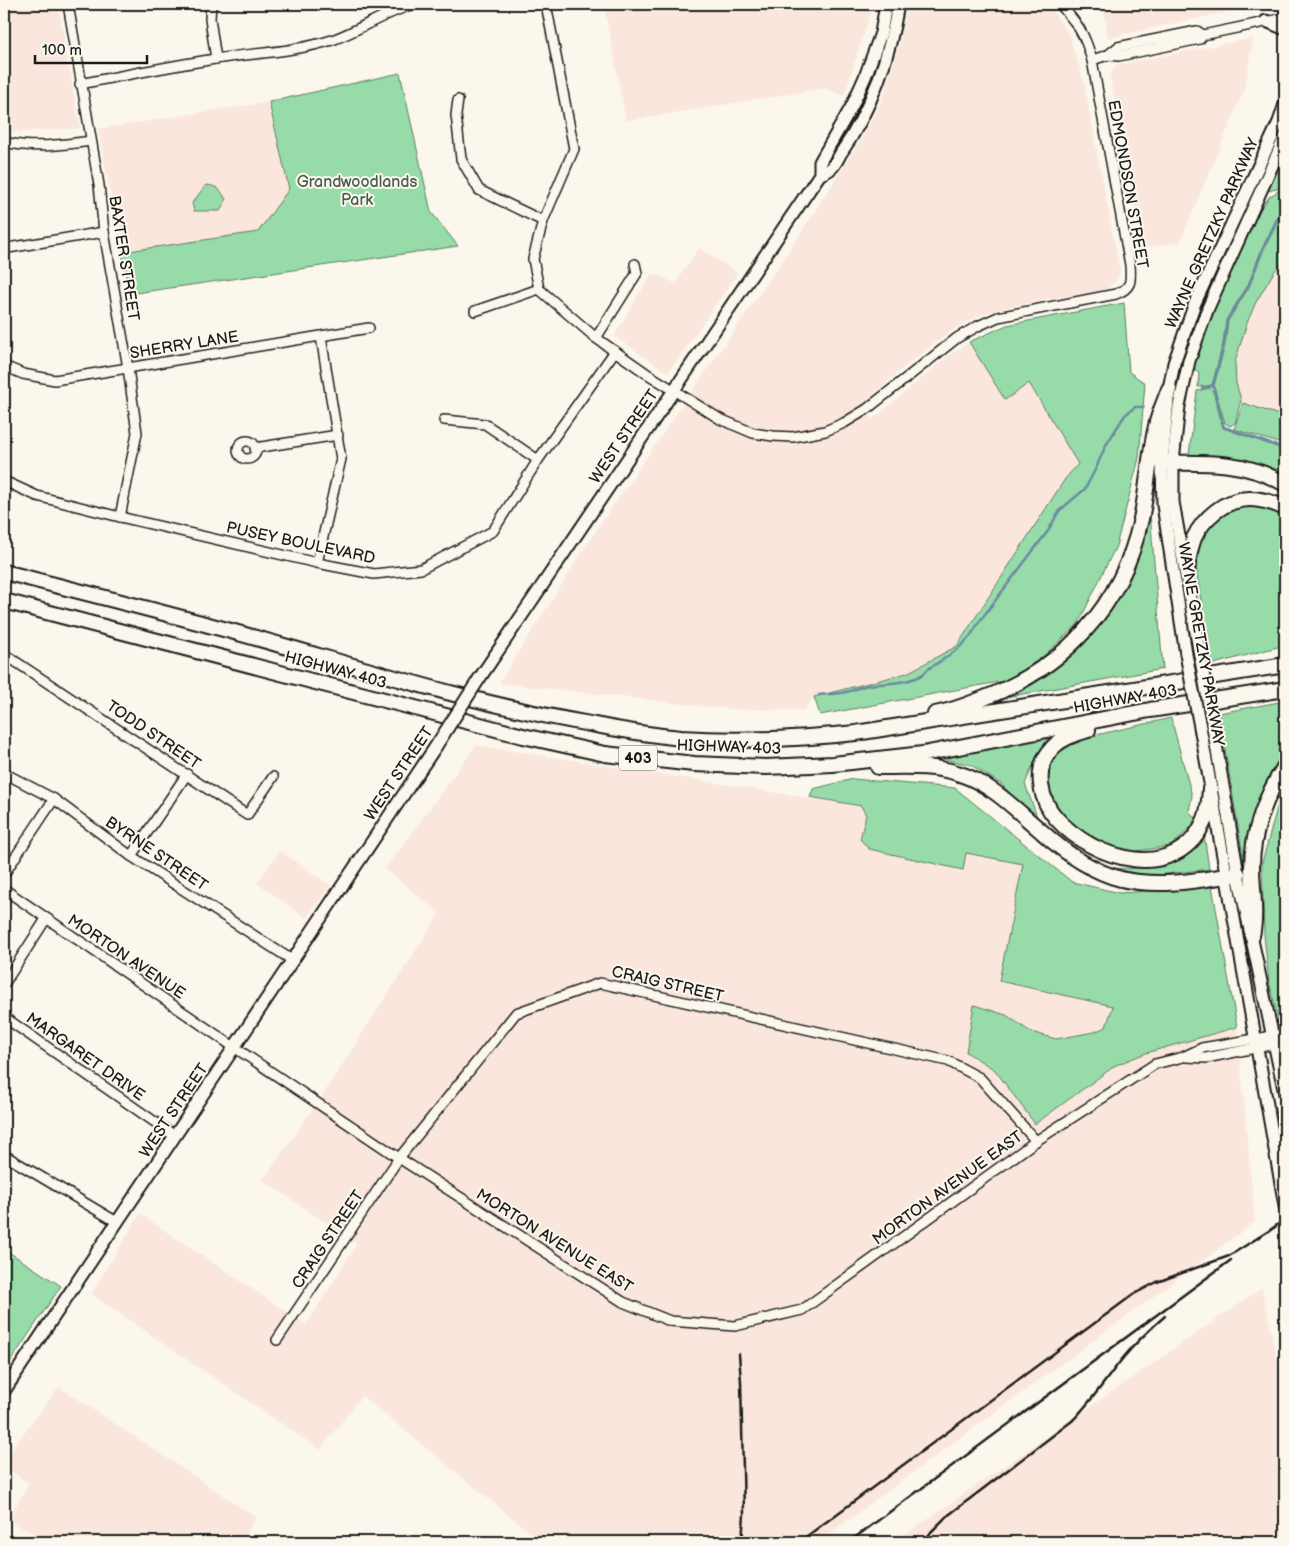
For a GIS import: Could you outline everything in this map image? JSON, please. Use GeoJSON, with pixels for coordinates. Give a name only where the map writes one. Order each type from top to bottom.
{"type":"FeatureCollection","features":[{"type":"Feature","properties":{"kind":"highway"},"geometry":{"type":"LineString","coordinates":[[856,733],[874,726],[942,713],[1001,692],[1034,675],[1057,659],[1081,635],[1101,612],[1118,583],[1129,558],[1141,520],[1157,422],[1169,390]]}},
{"type":"Feature","properties":{"kind":"highway"},"geometry":{"type":"LineString","coordinates":[[1168,462],[1231,464],[1269,474],[1285,484]]}},
{"type":"Feature","properties":{"kind":"highway"},"geometry":{"type":"LineString","coordinates":[[1187,572],[1194,538],[1207,518],[1220,508],[1234,501],[1254,498],[1269,501],[1285,508]]}},
{"type":"Feature","properties":{"kind":"highway","name":"HIGHWAY 403"},"geometry":{"type":"LineString","coordinates":[[4,572],[535,714],[619,730],[680,738],[744,740],[856,733],[1285,665]]}},
{"type":"Feature","properties":{"kind":"highway","name":"HIGHWAY 403"},"geometry":{"type":"LineString","coordinates":[[4,600],[470,722],[605,754],[694,764],[766,767],[833,764],[923,754],[1150,710],[1285,689]]}},
{"type":"Feature","properties":{"kind":"highway"},"geometry":{"type":"LineString","coordinates":[[1217,677],[1255,664],[1285,657]]}},
{"type":"Feature","properties":{"kind":"highway"},"geometry":{"type":"LineString","coordinates":[[1150,710],[1074,734],[1059,742],[1049,752],[1042,769],[1042,795],[1056,818],[1078,837],[1115,856],[1136,860],[1163,858],[1183,848],[1200,829],[1207,812],[1210,789]]}},
{"type":"Feature","properties":{"kind":"highway"},"geometry":{"type":"LineString","coordinates":[[833,764],[854,768],[943,769],[959,773],[1000,795],[1054,842],[1081,862],[1100,872],[1121,878],[1156,884],[1232,875]]}},
{"type":"Feature","properties":{"kind":"highway"},"geometry":{"type":"LineString","coordinates":[[1252,936],[1255,921],[1252,866],[1255,840],[1260,819],[1278,776],[1285,766]]}},
{"type":"Feature","properties":{"kind":"main road","name":"WEST STREET"},"geometry":{"type":"LineString","coordinates":[[820,174],[820,162],[852,106],[865,77],[881,33],[886,4]]}},
{"type":"Feature","properties":{"kind":"main road","name":"WEST STREET"},"geometry":{"type":"LineString","coordinates":[[4,1391],[479,679],[820,174],[830,169],[851,140],[873,94],[887,56],[898,4]]}},
{"type":"Feature","properties":{"kind":"main road"},"geometry":{"type":"LineString","coordinates":[[1266,22],[1284,21]]}},
{"type":"Feature","properties":{"kind":"main road","name":"WAYNE GRETZKY PARKWAY"},"geometry":{"type":"LineString","coordinates":[[1285,104],[1279,122],[1195,303],[1174,363],[1169,390],[1168,462],[1214,733],[1232,875],[1257,1043],[1285,1206]]}},
{"type":"Feature","properties":{"kind":"main road","name":"WAYNE GRETZKY PARKWAY"},"geometry":{"type":"LineString","coordinates":[[1285,137],[1223,272],[1189,361],[1168,462],[1163,505],[1186,654],[1210,789],[1232,875],[1252,936],[1278,1041],[1285,1094]]}},
{"type":"Feature","properties":{"kind":"street","name":"BAXTER STREET"},"geometry":{"type":"LineString","coordinates":[[68,4],[137,433],[120,517]]}},
{"type":"Feature","properties":{"kind":"street"},"geometry":{"type":"LineString","coordinates":[[211,4],[210,19],[216,59]]}},
{"type":"Feature","properties":{"kind":"street"},"geometry":{"type":"LineString","coordinates":[[80,84],[216,59],[301,47],[332,40],[384,15],[416,4]]}},
{"type":"Feature","properties":{"kind":"street"},"geometry":{"type":"LineString","coordinates":[[546,4],[574,149],[542,221],[532,259],[539,289],[596,338],[674,390]]}},
{"type":"Feature","properties":{"kind":"street","name":"EDMONDSON STREET"},"geometry":{"type":"LineString","coordinates":[[674,390],[720,419],[752,433],[793,437],[826,430],[844,423],[868,409],[957,338],[978,326],[998,317],[1116,294],[1124,290],[1129,284],[1130,265],[1092,60],[1086,39],[1076,23],[1060,4]]}},
{"type":"Feature","properties":{"kind":"street"},"geometry":{"type":"LineString","coordinates":[[1092,60],[1108,55],[1119,56],[1191,41],[1200,39],[1203,35],[1266,22]]}},
{"type":"Feature","properties":{"kind":"street"},"geometry":{"type":"LineString","coordinates":[[458,100],[456,115],[461,159],[479,190],[542,221]]}},
{"type":"Feature","properties":{"kind":"street"},"geometry":{"type":"LineString","coordinates":[[4,142],[48,147],[91,141]]}},
{"type":"Feature","properties":{"kind":"street"},"geometry":{"type":"LineString","coordinates":[[8,248],[104,232]]}},
{"type":"Feature","properties":{"kind":"street"},"geometry":{"type":"LineString","coordinates":[[596,338],[637,274],[636,264]]}},
{"type":"Feature","properties":{"kind":"street"},"geometry":{"type":"LineString","coordinates":[[475,311],[539,289]]}},
{"type":"Feature","properties":{"kind":"street","name":"SHERRY LANE"},"geometry":{"type":"LineString","coordinates":[[4,366],[23,374],[55,380],[370,328]]}},
{"type":"Feature","properties":{"kind":"street"},"geometry":{"type":"LineString","coordinates":[[317,563],[341,459],[321,337]]}},
{"type":"Feature","properties":{"kind":"street","name":"PUSEY BOULEVARD"},"geometry":{"type":"LineString","coordinates":[[4,481],[37,496],[317,563],[374,574],[421,568],[494,531],[538,460],[615,351]]}},
{"type":"Feature","properties":{"kind":"street"},"geometry":{"type":"LineString","coordinates":[[444,420],[485,424],[538,460]]}},
{"type":"Feature","properties":{"kind":"street"},"geometry":{"type":"LineString","coordinates":[[256,448],[338,435]]}},
{"type":"Feature","properties":{"kind":"street","name":"TODD STREET"},"geometry":{"type":"LineString","coordinates":[[4,654],[187,774],[247,816],[273,777]]}},
{"type":"Feature","properties":{"kind":"street","name":"BYRNE STREET"},"geometry":{"type":"LineString","coordinates":[[4,774],[54,799],[131,856],[292,960]]}},
{"type":"Feature","properties":{"kind":"street"},"geometry":{"type":"LineString","coordinates":[[131,856],[187,774]]}},
{"type":"Feature","properties":{"kind":"street"},"geometry":{"type":"LineString","coordinates":[[4,874],[54,799]]}},
{"type":"Feature","properties":{"kind":"street","name":"MORTON AVENUE"},"geometry":{"type":"LineString","coordinates":[[4,890],[234,1047]]}},
{"type":"Feature","properties":{"kind":"street"},"geometry":{"type":"LineString","coordinates":[[4,984],[46,918]]}},
{"type":"Feature","properties":{"kind":"street","name":"CRAIG STREET"},"geometry":{"type":"LineString","coordinates":[[277,1340],[399,1158],[516,1013],[600,983],[948,1061],[980,1078],[1036,1141]]}},
{"type":"Feature","properties":{"kind":"street","name":"MARGARET DRIVE"},"geometry":{"type":"LineString","coordinates":[[4,1017],[175,1136]]}},
{"type":"Feature","properties":{"kind":"street","name":"MORTON AVENUE EAST"},"geometry":{"type":"LineString","coordinates":[[234,1047],[399,1158],[623,1302],[670,1321],[735,1326],[802,1310],[1036,1141],[1154,1064],[1183,1057],[1202,1048],[1278,1041],[1285,1034]]}},
{"type":"Feature","properties":{"kind":"street"},"geometry":{"type":"LineString","coordinates":[[4,1155],[117,1222]]}},
{"type":"Feature","properties":{"kind":"shaded area"},"geometry":{"type":"Polygon","coordinates":[[[4,4],[58,4],[80,128],[4,133],[4,4]]]}},
{"type":"Feature","properties":{"kind":"shaded area"},"geometry":{"type":"Polygon","coordinates":[[[604,4],[873,4],[844,96],[825,88],[626,121],[604,4]]]}},
{"type":"Feature","properties":{"kind":"shaded area"},"geometry":{"type":"Polygon","coordinates":[[[907,4],[1047,4],[1069,34],[1084,83],[1120,271],[1117,280],[1107,289],[994,310],[969,321],[948,333],[902,369],[860,407],[873,419],[949,355],[969,342],[1005,400],[1029,383],[1078,464],[1065,479],[957,646],[907,673],[815,697],[804,710],[727,709],[499,683],[593,535],[787,254],[865,133],[882,100],[899,45],[907,4]]]}},
{"type":"Feature","properties":{"kind":"shaded area"},"geometry":{"type":"Polygon","coordinates":[[[1103,4],[1262,4],[1108,38],[1103,4]]]}},
{"type":"Feature","properties":{"kind":"shaded area"},"geometry":{"type":"Polygon","coordinates":[[[1253,38],[1245,88],[1180,242],[1143,248],[1110,75],[1116,65],[1253,38]]]}},
{"type":"Feature","properties":{"kind":"shaded area"},"geometry":{"type":"Polygon","coordinates":[[[269,102],[289,189],[258,232],[122,252],[98,129],[269,102]]]}},
{"type":"Feature","properties":{"kind":"shaded area"},"geometry":{"type":"Polygon","coordinates":[[[699,248],[738,273],[668,373],[614,336],[652,273],[675,283],[699,248]]]}},
{"type":"Feature","properties":{"kind":"shaded area"},"geometry":{"type":"Polygon","coordinates":[[[1277,248],[1285,250],[1285,421],[1223,400],[1238,344],[1277,248]]]}},
{"type":"Feature","properties":{"kind":"shaded area"},"geometry":{"type":"Polygon","coordinates":[[[476,745],[861,806],[866,815],[860,839],[963,870],[966,853],[1023,864],[999,981],[1113,1006],[1106,1027],[1094,1032],[1056,1039],[1031,1032],[1006,1015],[966,1052],[995,1070],[1035,1124],[1116,1065],[1146,1053],[1237,1027],[1255,1222],[818,1542],[542,1542],[362,1396],[320,1450],[91,1294],[140,1214],[306,1325],[357,1244],[263,1180],[322,1096],[440,913],[385,869],[476,745]]]}},
{"type":"Feature","properties":{"kind":"shaded area"},"geometry":{"type":"Polygon","coordinates":[[[280,851],[331,886],[306,918],[257,883],[280,851]]]}},
{"type":"Feature","properties":{"kind":"shaded area"},"geometry":{"type":"Polygon","coordinates":[[[1262,1288],[1285,1398],[1285,1542],[894,1542],[1262,1288]]]}},
{"type":"Feature","properties":{"kind":"shaded area"},"geometry":{"type":"Polygon","coordinates":[[[59,1387],[256,1517],[242,1542],[48,1542],[7,1520],[29,1484],[4,1466],[4,1459],[59,1387]]]}},
{"type":"Feature","properties":{"kind":"green space","name":"Grandwoodlands Park"},"geometry":{"type":"Polygon","coordinates":[[[400,73],[431,212],[458,246],[129,294],[122,252],[258,232],[289,189],[269,102],[400,73]]]}},
{"type":"Feature","properties":{"kind":"green space"},"geometry":{"type":"Polygon","coordinates":[[[1285,156],[1285,187],[1268,191],[1268,189],[1285,156]]]}},
{"type":"Feature","properties":{"kind":"green space"},"geometry":{"type":"Polygon","coordinates":[[[206,185],[213,186],[221,191],[226,200],[220,211],[194,211],[192,203],[206,185]]]}},
{"type":"Feature","properties":{"kind":"green space"},"geometry":{"type":"Polygon","coordinates":[[[1285,190],[1285,201],[1262,249],[1248,285],[1226,320],[1223,343],[1212,385],[1198,387],[1199,372],[1193,368],[1212,309],[1253,219],[1269,197],[1278,191],[1285,190]]]}},
{"type":"Feature","properties":{"kind":"green space"},"geometry":{"type":"Polygon","coordinates":[[[1285,208],[1285,260],[1274,272],[1256,302],[1247,323],[1235,362],[1236,383],[1241,400],[1235,423],[1230,426],[1225,423],[1214,386],[1225,345],[1228,321],[1249,287],[1264,249],[1285,208]]]}},
{"type":"Feature","properties":{"kind":"green space"},"geometry":{"type":"Polygon","coordinates":[[[1124,303],[1129,372],[1145,383],[1139,458],[1116,546],[1078,624],[1020,678],[820,715],[814,697],[907,673],[957,646],[1065,479],[1078,464],[1029,383],[1005,400],[969,342],[1007,325],[1124,303]]]}},
{"type":"Feature","properties":{"kind":"green space"},"geometry":{"type":"Polygon","coordinates":[[[1210,388],[1213,391],[1223,428],[1285,450],[1285,477],[1193,459],[1189,455],[1197,391],[1210,388]]]}},
{"type":"Feature","properties":{"kind":"green space"},"geometry":{"type":"Polygon","coordinates":[[[1243,403],[1285,417],[1285,445],[1234,429],[1243,403]]]}},
{"type":"Feature","properties":{"kind":"green space"},"geometry":{"type":"Polygon","coordinates":[[[1149,502],[1163,669],[1001,698],[1111,602],[1137,559],[1149,502]]]}},
{"type":"Feature","properties":{"kind":"green space"},"geometry":{"type":"Polygon","coordinates":[[[1241,505],[1272,508],[1285,517],[1285,645],[1210,665],[1195,560],[1199,540],[1220,514],[1241,505]]]}},
{"type":"Feature","properties":{"kind":"green space"},"geometry":{"type":"Polygon","coordinates":[[[1285,701],[1285,756],[1281,761],[1246,874],[1219,713],[1285,701]]]}},
{"type":"Feature","properties":{"kind":"green space"},"geometry":{"type":"Polygon","coordinates":[[[1171,718],[1192,796],[1189,811],[1195,818],[1192,826],[1171,846],[1136,851],[1105,844],[1069,823],[1049,800],[1045,777],[1055,755],[1083,738],[1171,718]]]}},
{"type":"Feature","properties":{"kind":"green space"},"geometry":{"type":"Polygon","coordinates":[[[1049,737],[1034,763],[1025,784],[1039,822],[1001,784],[971,765],[926,755],[1049,737]]]}},
{"type":"Feature","properties":{"kind":"green space"},"geometry":{"type":"Polygon","coordinates":[[[853,779],[955,788],[1072,882],[1120,893],[1212,886],[1237,1027],[1146,1053],[1116,1065],[1035,1124],[995,1070],[966,1052],[974,1005],[1006,1015],[1031,1032],[1056,1039],[1094,1032],[1106,1027],[1113,1006],[999,981],[1023,864],[966,853],[963,870],[869,849],[860,839],[866,815],[861,806],[810,797],[813,789],[853,779]]]}},
{"type":"Feature","properties":{"kind":"green space"},"geometry":{"type":"Polygon","coordinates":[[[1285,789],[1285,1024],[1278,1019],[1269,981],[1264,935],[1262,863],[1280,797],[1285,789]]]}},
{"type":"Feature","properties":{"kind":"green space"},"geometry":{"type":"Polygon","coordinates":[[[1204,834],[1209,869],[1148,876],[1112,868],[1152,867],[1171,862],[1188,852],[1204,834]]]}},
{"type":"Feature","properties":{"kind":"green space"},"geometry":{"type":"Polygon","coordinates":[[[4,1249],[61,1286],[4,1371],[4,1249]]]}},
{"type":"Feature","properties":{"kind":"waterway"},"geometry":{"type":"LineString","coordinates":[[1285,204],[1263,248],[1248,287],[1227,320],[1224,343],[1213,386],[1224,427],[1285,449]]}},
{"type":"Feature","properties":{"kind":"waterway"},"geometry":{"type":"LineString","coordinates":[[1202,388],[1213,386]]}},
{"type":"Feature","properties":{"kind":"waterway"},"geometry":{"type":"LineString","coordinates":[[819,695],[846,692],[869,685],[917,678],[957,650],[969,638],[1048,531],[1059,511],[1085,489],[1106,445],[1125,415],[1135,407],[1144,407]]}},
{"type":"Feature","properties":{"kind":"railway"},"geometry":{"type":"LineString","coordinates":[[1269,1231],[1285,1219]]}},
{"type":"Feature","properties":{"kind":"railway"},"geometry":{"type":"LineString","coordinates":[[799,1542],[1134,1294],[1157,1282],[1229,1256],[1275,1227]]}},
{"type":"Feature","properties":{"kind":"railway"},"geometry":{"type":"LineString","coordinates":[[849,1542],[1231,1260]]}},
{"type":"Feature","properties":{"kind":"railway"},"geometry":{"type":"LineString","coordinates":[[924,1542],[946,1517],[1072,1421],[1128,1352],[1165,1316]]}},
{"type":"Feature","properties":{"kind":"railway"},"geometry":{"type":"LineString","coordinates":[[739,1354],[744,1514],[742,1542]]}}]}
